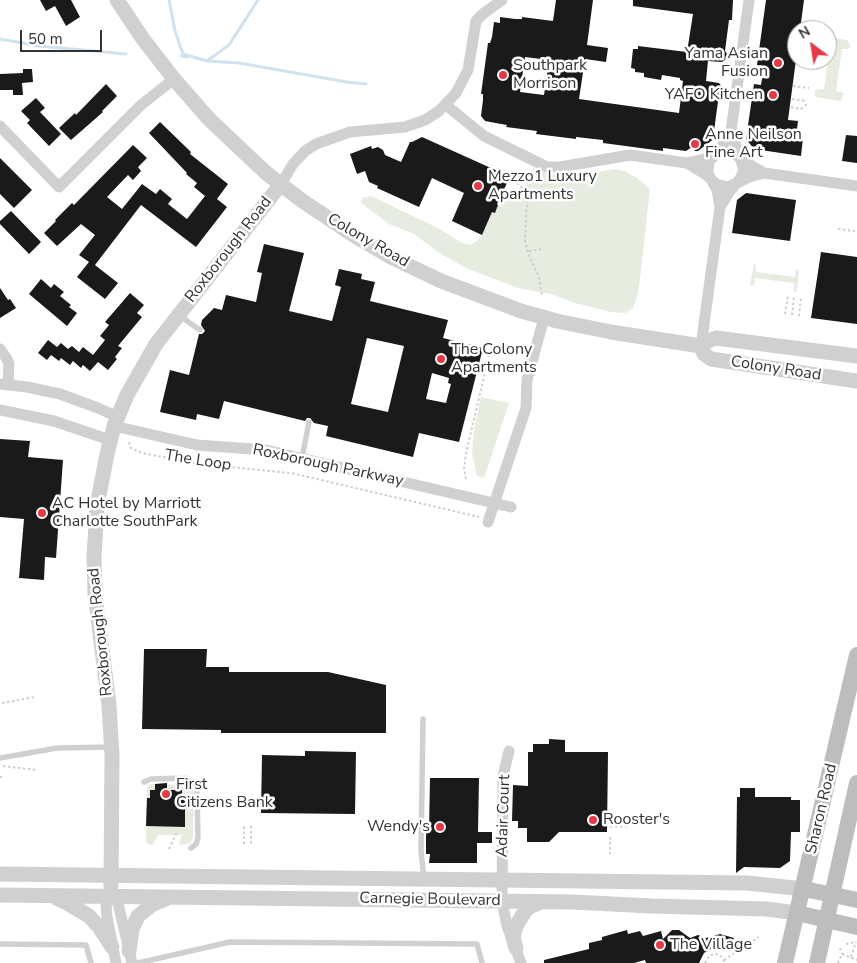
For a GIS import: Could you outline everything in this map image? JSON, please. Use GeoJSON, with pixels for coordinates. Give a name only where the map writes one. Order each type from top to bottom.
{"type":"FeatureCollection","features":[{"type":"Feature","properties":{"kind":"main road","name":"Sharon Road"},"geometry":{"type":"LineString","coordinates":[[785,963],[804,889],[857,655]]}},
{"type":"Feature","properties":{"kind":"main road","name":"Sharon Road"},"geometry":{"type":"LineString","coordinates":[[817,963],[857,783]]}},
{"type":"Feature","properties":{"kind":"main road","name":"Carnegie Boulevard"},"geometry":{"type":"LineString","coordinates":[[804,889],[857,900]]}},
{"type":"Feature","properties":{"kind":"main road","name":"Carnegie Boulevard"},"geometry":{"type":"LineString","coordinates":[[797,913],[857,928]]}},
{"type":"Feature","properties":{"kind":"street","name":"Colony Road"},"geometry":{"type":"LineString","coordinates":[[117,0],[143,39],[174,79],[215,125],[243,152],[280,184],[337,225],[407,265],[475,295],[544,318],[639,338],[701,346],[716,338],[857,356]]}},
{"type":"Feature","properties":{"kind":"street"},"geometry":{"type":"LineString","coordinates":[[280,184],[293,164],[305,151],[316,144],[335,136],[361,130],[405,127],[425,120],[446,105],[460,86],[468,70],[476,22],[484,13],[502,0]]}},
{"type":"Feature","properties":{"kind":"street"},"geometry":{"type":"LineString","coordinates":[[701,346],[720,207],[718,193],[711,179],[708,167],[710,159],[722,146],[731,131],[749,0]]}},
{"type":"Feature","properties":{"kind":"street"},"geometry":{"type":"LineString","coordinates":[[0,126],[59,187],[141,105],[174,79]]}},
{"type":"Feature","properties":{"kind":"street"},"geometry":{"type":"LineString","coordinates":[[446,105],[484,136],[547,167],[560,167],[630,155],[687,163],[726,151],[739,156],[748,164],[764,173],[857,186]]}},
{"type":"Feature","properties":{"kind":"street"},"geometry":{"type":"LineString","coordinates":[[720,207],[730,190],[741,178],[744,169],[731,131]]}},
{"type":"Feature","properties":{"kind":"street"},"geometry":{"type":"LineString","coordinates":[[687,163],[716,184],[724,187],[764,173]]}},
{"type":"Feature","properties":{"kind":"street","name":"Roxborough Road"},"geometry":{"type":"LineString","coordinates":[[111,896],[111,747],[109,705],[95,594],[94,567],[98,496],[114,428],[138,375],[156,344],[261,211],[280,184]]}},
{"type":"Feature","properties":{"kind":"street"},"geometry":{"type":"LineString","coordinates":[[483,520],[493,502],[526,408],[527,380],[544,318]]}},
{"type":"Feature","properties":{"kind":"street","name":"Colony Road"},"geometry":{"type":"LineString","coordinates":[[701,346],[704,354],[711,359],[857,381]]}},
{"type":"Feature","properties":{"kind":"street"},"geometry":{"type":"LineString","coordinates":[[0,350],[9,364],[4,384],[60,394],[89,404],[114,428]]}},
{"type":"Feature","properties":{"kind":"street"},"geometry":{"type":"LineString","coordinates":[[0,410],[54,421],[114,428]]}},
{"type":"Feature","properties":{"kind":"street","name":"Roxborough Parkway"},"geometry":{"type":"LineString","coordinates":[[114,428],[197,445],[266,450],[511,506]]}},
{"type":"Feature","properties":{"kind":"street","name":"Adair Court"},"geometry":{"type":"LineString","coordinates":[[509,751],[503,776],[502,901],[507,926],[521,963]]}},
{"type":"Feature","properties":{"kind":"street","name":"Carnegie Boulevard"},"geometry":{"type":"LineString","coordinates":[[0,874],[763,884],[804,889]]}},
{"type":"Feature","properties":{"kind":"street","name":"Carnegie Boulevard"},"geometry":{"type":"LineString","coordinates":[[0,895],[502,901],[766,909],[797,913]]}},
{"type":"Feature","properties":{"kind":"street"},"geometry":{"type":"LineString","coordinates":[[44,896],[67,903],[89,916],[112,947]]}},
{"type":"Feature","properties":{"kind":"street"},"geometry":{"type":"LineString","coordinates":[[116,963],[106,908],[111,896],[118,903],[133,959]]}},
{"type":"Feature","properties":{"kind":"street"},"geometry":{"type":"LineString","coordinates":[[133,959],[132,929],[138,916],[153,904],[175,897]]}},
{"type":"Feature","properties":{"kind":"street"},"geometry":{"type":"LineString","coordinates":[[516,948],[513,937],[516,926],[528,909],[542,902]]}},
{"type":"Feature","properties":{"kind":"lane"},"geometry":{"type":"LineString","coordinates":[[178,315],[200,330]]}},
{"type":"Feature","properties":{"kind":"lane"},"geometry":{"type":"LineString","coordinates":[[302,458],[309,422]]}},
{"type":"Feature","properties":{"kind":"lane"},"geometry":{"type":"LineString","coordinates":[[423,719],[421,851],[424,880]]}},
{"type":"Feature","properties":{"kind":"lane"},"geometry":{"type":"LineString","coordinates":[[0,758],[57,748],[111,747]]}},
{"type":"Feature","properties":{"kind":"lane"},"geometry":{"type":"LineString","coordinates":[[144,782],[151,779],[186,778],[198,788],[198,838],[196,844],[191,848]]}},
{"type":"Feature","properties":{"kind":"lane"},"geometry":{"type":"LineString","coordinates":[[133,959],[230,942],[477,944],[482,963]]}},
{"type":"Feature","properties":{"kind":"lane"},"geometry":{"type":"LineString","coordinates":[[0,944],[86,945],[91,963]]}},
{"type":"Feature","properties":{"kind":"path"},"geometry":{"type":"LineString","coordinates":[[793,86],[809,88]]}},
{"type":"Feature","properties":{"kind":"path"},"geometry":{"type":"LineString","coordinates":[[790,107],[801,108],[807,102],[792,99]]}},
{"type":"Feature","properties":{"kind":"path"},"geometry":{"type":"LineString","coordinates":[[514,179],[524,192],[527,200],[524,232],[528,251],[539,277],[542,295]]}},
{"type":"Feature","properties":{"kind":"path"},"geometry":{"type":"LineString","coordinates":[[838,229],[855,231]]}},
{"type":"Feature","properties":{"kind":"path"},"geometry":{"type":"LineString","coordinates":[[528,251],[544,248]]}},
{"type":"Feature","properties":{"kind":"path"},"geometry":{"type":"LineString","coordinates":[[786,314],[788,296]]}},
{"type":"Feature","properties":{"kind":"path"},"geometry":{"type":"LineString","coordinates":[[792,315],[794,297]]}},
{"type":"Feature","properties":{"kind":"path"},"geometry":{"type":"LineString","coordinates":[[799,316],[801,298]]}},
{"type":"Feature","properties":{"kind":"path"},"geometry":{"type":"LineString","coordinates":[[466,478],[464,469],[466,453],[491,347]]}},
{"type":"Feature","properties":{"kind":"path","name":"The Loop"},"geometry":{"type":"LineString","coordinates":[[129,439],[132,448],[142,453],[199,464],[291,473],[483,520]]}},
{"type":"Feature","properties":{"kind":"path"},"geometry":{"type":"LineString","coordinates":[[2,703],[35,697]]}},
{"type":"Feature","properties":{"kind":"path"},"geometry":{"type":"LineString","coordinates":[[3,766],[36,770]]}},
{"type":"Feature","properties":{"kind":"path"},"geometry":{"type":"LineString","coordinates":[[244,826],[244,844]]}},
{"type":"Feature","properties":{"kind":"path"},"geometry":{"type":"LineString","coordinates":[[251,826],[251,844]]}},
{"type":"Feature","properties":{"kind":"path"},"geometry":{"type":"LineString","coordinates":[[610,826],[628,826]]}},
{"type":"Feature","properties":{"kind":"path"},"geometry":{"type":"LineString","coordinates":[[168,848],[177,832]]}},
{"type":"Feature","properties":{"kind":"path"},"geometry":{"type":"LineString","coordinates":[[610,837],[610,854]]}},
{"type":"Feature","properties":{"kind":"path"},"geometry":{"type":"LineString","coordinates":[[724,960],[759,937]]}},
{"type":"Feature","properties":{"kind":"path"},"geometry":{"type":"LineString","coordinates":[[846,944],[857,942]]}},
{"type":"Feature","properties":{"kind":"path"},"geometry":{"type":"LineString","coordinates":[[850,957],[857,942]]}},
{"type":"Feature","properties":{"kind":"path"},"geometry":{"type":"LineString","coordinates":[[838,963],[842,954],[840,948]]}},
{"type":"Feature","properties":{"kind":"path"},"geometry":{"type":"LineString","coordinates":[[705,963],[707,957],[713,954],[720,955],[725,963]]}},
{"type":"Feature","properties":{"kind":"path"},"geometry":{"type":"LineString","coordinates":[[842,954],[857,960]]}},
{"type":"Feature","properties":{"kind":"shaded area"},"geometry":{"type":"Polygon","coordinates":[[[837,38],[847,40],[850,45],[849,49],[842,49],[836,91],[844,93],[841,101],[815,97],[815,90],[824,89],[827,70],[837,70],[837,38]]]}},
{"type":"Feature","properties":{"kind":"shaded area"},"geometry":{"type":"Polygon","coordinates":[[[533,168],[550,174],[569,172],[571,176],[615,169],[625,171],[650,189],[639,288],[633,308],[625,313],[611,312],[575,303],[551,294],[518,288],[468,269],[441,254],[414,234],[389,224],[361,203],[362,198],[371,196],[438,228],[462,243],[470,245],[482,235],[492,212],[495,213],[498,205],[501,207],[506,196],[525,187],[533,168]]]}},
{"type":"Feature","properties":{"kind":"shaded area"},"geometry":{"type":"Polygon","coordinates":[[[754,263],[756,265],[756,272],[795,277],[796,270],[799,269],[797,291],[794,292],[794,283],[755,278],[754,285],[750,286],[754,263]]]}},
{"type":"Feature","properties":{"kind":"shaded area"},"geometry":{"type":"Polygon","coordinates":[[[481,397],[509,403],[484,478],[477,476],[472,454],[474,429],[481,397]]]}},
{"type":"Feature","properties":{"kind":"shaded area"},"geometry":{"type":"Polygon","coordinates":[[[151,784],[183,785],[189,786],[192,789],[194,793],[193,838],[189,844],[180,845],[182,835],[158,835],[153,844],[150,845],[146,842],[147,787],[151,784]]]}},
{"type":"Feature","properties":{"kind":"building"},"geometry":{"type":"Polygon","coordinates":[[[40,0],[71,0],[80,17],[66,26],[55,6],[46,11],[40,0]]]}},
{"type":"Feature","properties":{"kind":"building","name":"Southpark Morrison"},"geometry":{"type":"Polygon","coordinates":[[[556,0],[593,0],[587,45],[608,48],[606,62],[585,59],[579,99],[679,113],[683,81],[680,78],[662,75],[661,80],[644,77],[644,73],[635,72],[635,69],[631,68],[633,49],[638,49],[638,46],[687,52],[693,14],[633,6],[633,0],[733,0],[732,20],[729,20],[725,51],[727,54],[726,59],[722,62],[708,61],[706,81],[719,83],[722,87],[722,92],[719,94],[714,131],[708,135],[712,140],[698,151],[695,151],[692,147],[686,151],[663,148],[663,151],[603,143],[603,140],[536,134],[537,131],[506,127],[507,125],[485,121],[481,116],[483,94],[481,94],[488,43],[490,43],[492,37],[494,22],[500,23],[500,17],[522,19],[522,17],[553,21],[556,0]],[[525,57],[520,92],[544,95],[549,60],[525,57]]]}},
{"type":"Feature","properties":{"kind":"building"},"geometry":{"type":"Polygon","coordinates":[[[766,0],[804,0],[801,20],[787,20],[787,70],[795,70],[788,120],[798,121],[796,137],[803,138],[801,156],[754,149],[746,139],[754,84],[761,85],[764,66],[757,65],[766,0]]]}},
{"type":"Feature","properties":{"kind":"building"},"geometry":{"type":"Polygon","coordinates":[[[23,69],[32,69],[33,82],[22,83],[23,95],[13,95],[13,90],[0,90],[0,74],[23,73],[23,69]]]}},
{"type":"Feature","properties":{"kind":"building"},"geometry":{"type":"Polygon","coordinates":[[[106,84],[117,96],[103,112],[71,140],[59,128],[75,113],[76,115],[106,84]]]}},
{"type":"Feature","properties":{"kind":"building"},"geometry":{"type":"Polygon","coordinates":[[[36,98],[45,108],[40,112],[61,134],[49,146],[27,123],[30,120],[21,111],[36,98]]]}},
{"type":"Feature","properties":{"kind":"building"},"geometry":{"type":"Polygon","coordinates":[[[160,122],[191,152],[190,154],[228,184],[217,199],[227,207],[196,247],[141,205],[95,265],[118,283],[105,299],[77,277],[89,262],[79,255],[95,235],[81,224],[57,246],[44,233],[72,203],[74,205],[133,145],[147,158],[138,167],[141,171],[133,180],[128,175],[107,197],[122,209],[142,184],[156,194],[160,189],[172,199],[168,204],[187,219],[205,196],[194,187],[197,183],[186,174],[149,133],[160,122]]]}},
{"type":"Feature","properties":{"kind":"building"},"geometry":{"type":"Polygon","coordinates":[[[846,135],[857,136],[857,163],[842,161],[846,135]]]}},
{"type":"Feature","properties":{"kind":"building","name":"Mezzo1 Luxury Apartments"},"geometry":{"type":"Polygon","coordinates":[[[422,137],[502,173],[507,183],[495,213],[492,212],[482,235],[452,221],[464,193],[432,178],[419,207],[377,188],[378,186],[369,182],[365,171],[357,174],[350,154],[371,146],[372,149],[378,147],[383,150],[385,155],[401,162],[410,142],[422,137]]]}},
{"type":"Feature","properties":{"kind":"building"},"geometry":{"type":"Polygon","coordinates":[[[0,158],[32,190],[14,208],[0,194],[0,158]]]}},
{"type":"Feature","properties":{"kind":"building"},"geometry":{"type":"Polygon","coordinates":[[[746,193],[796,200],[790,241],[732,233],[737,200],[746,193]]]}},
{"type":"Feature","properties":{"kind":"building"},"geometry":{"type":"Polygon","coordinates":[[[11,211],[41,242],[29,254],[0,224],[0,221],[11,211]]]}},
{"type":"Feature","properties":{"kind":"building","name":"The Colony Apartments"},"geometry":{"type":"Polygon","coordinates":[[[264,244],[304,253],[289,311],[332,321],[341,287],[335,285],[339,269],[362,274],[361,279],[375,282],[370,301],[448,320],[443,338],[483,348],[459,442],[419,433],[413,457],[326,436],[328,426],[314,423],[310,418],[307,418],[305,421],[224,401],[219,419],[197,414],[196,420],[160,412],[170,370],[189,375],[199,334],[205,331],[201,325],[202,320],[214,308],[222,310],[226,295],[256,302],[262,273],[257,272],[264,244]],[[367,338],[351,404],[388,412],[404,346],[367,338]],[[432,373],[426,399],[446,403],[451,384],[448,383],[449,378],[432,373]]]}},
{"type":"Feature","properties":{"kind":"building"},"geometry":{"type":"Polygon","coordinates":[[[821,252],[857,257],[857,324],[811,318],[821,252]]]}},
{"type":"Feature","properties":{"kind":"building"},"geometry":{"type":"Polygon","coordinates":[[[41,279],[51,288],[54,284],[64,292],[60,296],[77,313],[67,326],[29,294],[41,279]]]}},
{"type":"Feature","properties":{"kind":"building"},"geometry":{"type":"Polygon","coordinates":[[[0,288],[16,308],[0,318],[0,288]]]}},
{"type":"Feature","properties":{"kind":"building"},"geometry":{"type":"Polygon","coordinates":[[[130,293],[144,305],[137,313],[142,317],[118,346],[122,348],[115,357],[117,359],[108,370],[98,362],[90,371],[83,365],[81,368],[73,361],[70,365],[61,358],[59,361],[51,355],[47,360],[38,353],[48,340],[57,347],[61,343],[68,349],[72,346],[79,352],[83,347],[93,355],[105,340],[100,336],[109,325],[105,322],[130,293]]]}},
{"type":"Feature","properties":{"kind":"building"},"geometry":{"type":"Polygon","coordinates":[[[0,439],[30,441],[28,457],[63,460],[56,558],[45,557],[44,580],[19,578],[24,519],[0,517],[0,439]]]}},
{"type":"Feature","properties":{"kind":"building"},"geometry":{"type":"Polygon","coordinates":[[[144,649],[207,649],[206,667],[229,667],[229,672],[328,672],[386,685],[386,733],[221,733],[221,730],[142,729],[144,649]]]}},
{"type":"Feature","properties":{"kind":"building"},"geometry":{"type":"Polygon","coordinates":[[[549,739],[565,740],[565,752],[608,752],[607,832],[559,832],[549,842],[527,842],[527,828],[518,828],[518,821],[512,821],[513,785],[528,786],[528,752],[533,752],[533,744],[549,744],[549,739]]]}},
{"type":"Feature","properties":{"kind":"building"},"geometry":{"type":"Polygon","coordinates":[[[305,751],[356,752],[355,814],[261,813],[262,755],[305,756],[305,751]]]}},
{"type":"Feature","properties":{"kind":"building"},"geometry":{"type":"Polygon","coordinates":[[[430,778],[479,778],[478,832],[492,832],[492,843],[477,843],[477,863],[429,863],[430,854],[426,854],[426,831],[429,831],[430,778]]]}},
{"type":"Feature","properties":{"kind":"building","name":"First Citizens Bank"},"geometry":{"type":"Polygon","coordinates":[[[167,783],[167,790],[182,790],[182,798],[185,798],[185,827],[146,826],[147,798],[150,798],[150,790],[155,790],[155,784],[167,783]]]}},
{"type":"Feature","properties":{"kind":"building"},"geometry":{"type":"Polygon","coordinates":[[[740,788],[755,788],[755,797],[791,797],[791,800],[800,800],[800,832],[791,832],[790,861],[780,868],[744,867],[736,873],[737,797],[740,797],[740,788]]]}},
{"type":"Feature","properties":{"kind":"building","name":"The Village"},"geometry":{"type":"Polygon","coordinates":[[[627,930],[628,934],[640,931],[643,936],[661,931],[663,939],[672,930],[679,930],[690,938],[698,935],[706,938],[720,934],[734,938],[729,948],[711,949],[704,953],[699,963],[646,963],[645,960],[634,963],[544,963],[544,960],[589,949],[589,943],[627,930]]]}},
{"type":"Feature","properties":{"kind":"waterway"},"geometry":{"type":"LineString","coordinates":[[169,0],[175,31],[183,54],[207,61],[239,63],[366,84]]}},
{"type":"Feature","properties":{"kind":"waterway"},"geometry":{"type":"LineString","coordinates":[[207,61],[229,45],[258,0]]}},
{"type":"Feature","properties":{"kind":"waterway"},"geometry":{"type":"LineString","coordinates":[[0,39],[39,46],[126,54]]}},
{"type":"Feature","properties":{"kind":"waterway"},"geometry":{"type":"LineString","coordinates":[[181,56],[187,57]]}},
{"type":"Feature","properties":{"kind":"place","name":"Yama Asian Fusion"},"geometry":{"type":"Point","coordinates":[778,63]}},
{"type":"Feature","properties":{"kind":"place","name":"Southpark Morrison"},"geometry":{"type":"Point","coordinates":[503,75]}},
{"type":"Feature","properties":{"kind":"place","name":"YAFO Kitchen"},"geometry":{"type":"Point","coordinates":[773,95]}},
{"type":"Feature","properties":{"kind":"place","name":"Anne Neilson Fine Art"},"geometry":{"type":"Point","coordinates":[695,144]}},
{"type":"Feature","properties":{"kind":"place","name":"Mezzo1 Luxury Apartments"},"geometry":{"type":"Point","coordinates":[478,186]}},
{"type":"Feature","properties":{"kind":"place","name":"The Colony Apartments"},"geometry":{"type":"Point","coordinates":[441,359]}},
{"type":"Feature","properties":{"kind":"place","name":"AC Hotel by Marriott Charlotte SouthPark"},"geometry":{"type":"Point","coordinates":[42,513]}},
{"type":"Feature","properties":{"kind":"place","name":"First Citizens Bank"},"geometry":{"type":"Point","coordinates":[166,794]}},
{"type":"Feature","properties":{"kind":"place","name":"Rooster's"},"geometry":{"type":"Point","coordinates":[593,820]}},
{"type":"Feature","properties":{"kind":"place","name":"Wendy's"},"geometry":{"type":"Point","coordinates":[440,827]}},
{"type":"Feature","properties":{"kind":"place","name":"The Village"},"geometry":{"type":"Point","coordinates":[660,945]}}]}
